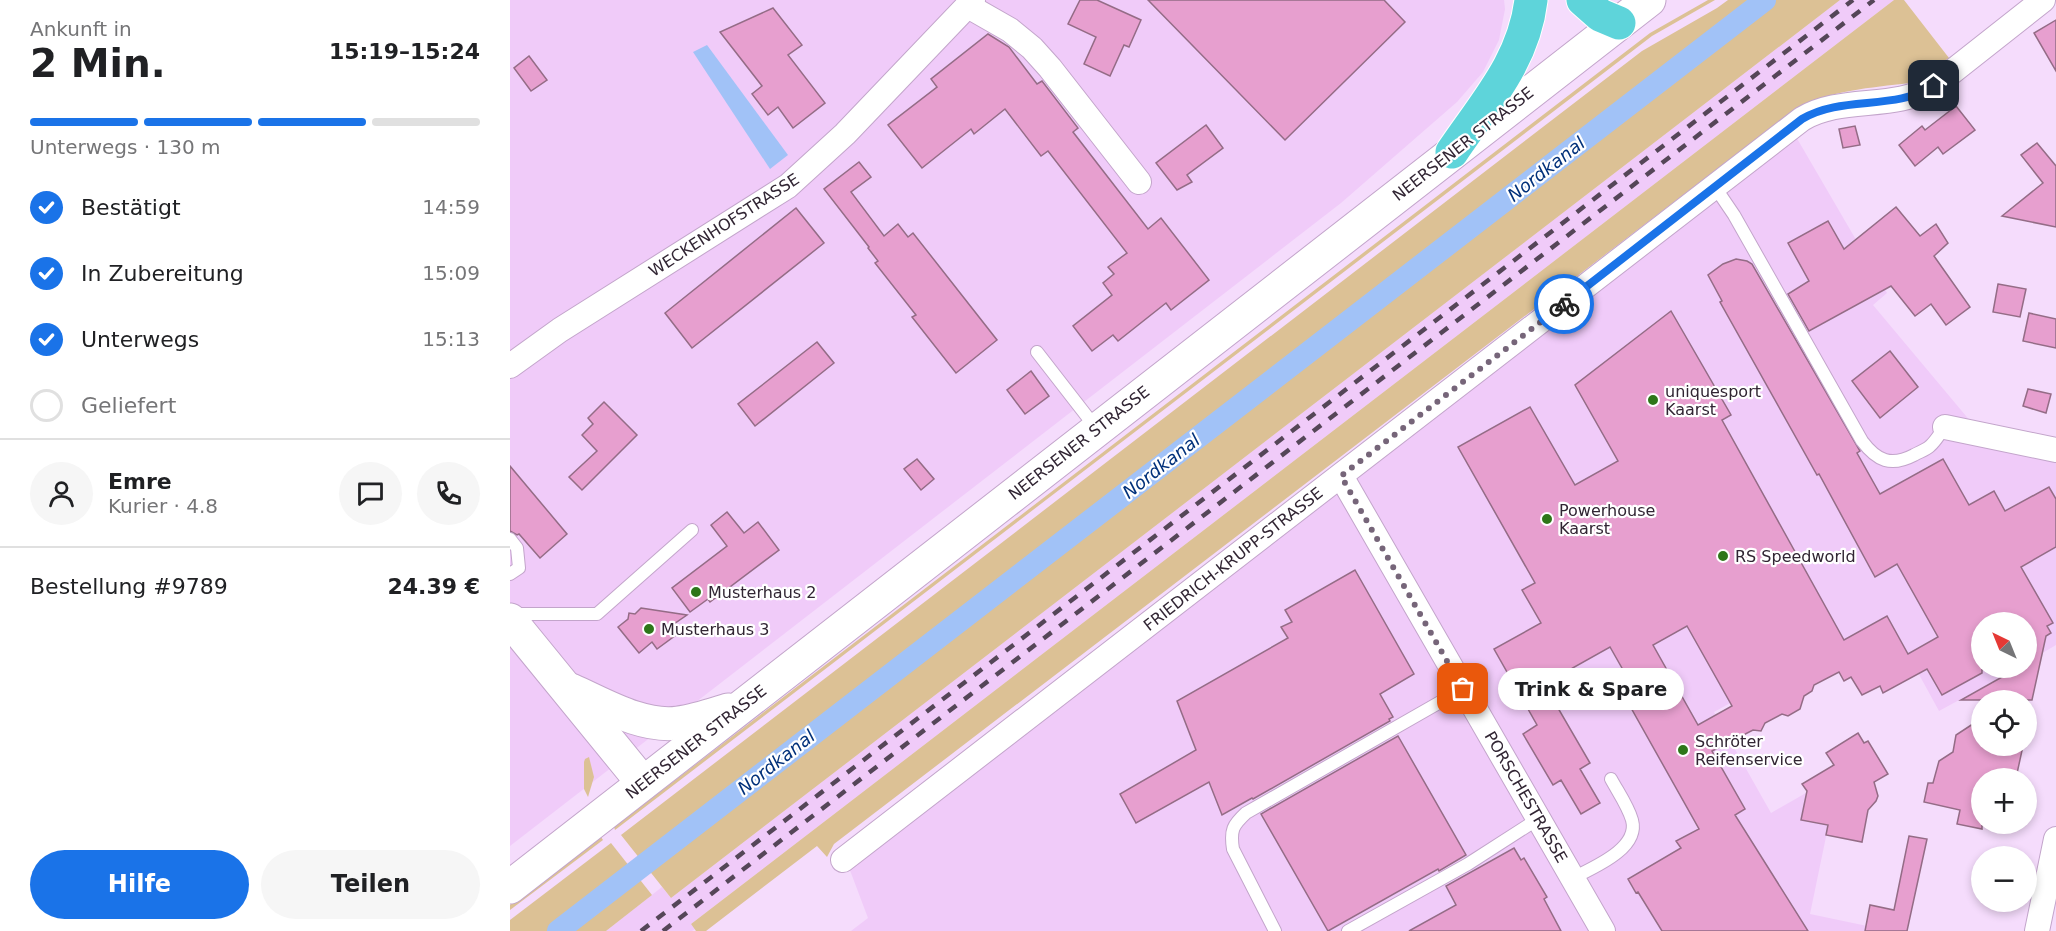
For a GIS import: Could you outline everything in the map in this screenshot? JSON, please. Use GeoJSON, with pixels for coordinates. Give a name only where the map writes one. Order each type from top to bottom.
{"type":"FeatureCollection","features":[{"type":"Feature","properties":{"kind":"highway"},"geometry":{"type":"LineString","coordinates":[[1452,152],[1507,73],[1520,46],[1529,19],[1531,0]]}},
{"type":"Feature","properties":{"kind":"highway"},"geometry":{"type":"LineString","coordinates":[[1583,0],[1600,15],[1617,11]]}},
{"type":"Feature","properties":{"kind":"main road","name":"NEERSENER STRASSE"},"geometry":{"type":"LineString","coordinates":[[510,887],[1452,152],[1617,11],[1649,0]]}},
{"type":"Feature","properties":{"kind":"main road"},"geometry":{"type":"LineString","coordinates":[[510,620],[643,783]]}},
{"type":"Feature","properties":{"kind":"main road"},"geometry":{"type":"LineString","coordinates":[[566,688],[625,714],[652,722],[676,723],[711,716],[747,703]]}},
{"type":"Feature","properties":{"kind":"street","name":"FRIEDRICH-KRUPP-STRASSE"},"geometry":{"type":"LineString","coordinates":[[843,860],[1814,112],[1921,94],[2043,0]]}},
{"type":"Feature","properties":{"kind":"street","name":"WECKENHOFSTRASSE"},"geometry":{"type":"LineString","coordinates":[[510,366],[560,330],[788,186],[845,134],[970,3],[1032,48],[1139,182]]}},
{"type":"Feature","properties":{"kind":"street"},"geometry":{"type":"LineString","coordinates":[[1945,427],[2056,450]]}},
{"type":"Feature","properties":{"kind":"street","name":"PORSCHESTRASSE"},"geometry":{"type":"LineString","coordinates":[[1341,476],[1603,931]]}},
{"type":"Feature","properties":{"kind":"street"},"geometry":{"type":"LineString","coordinates":[[2037,931],[2056,839]]}},
{"type":"Feature","properties":{"kind":"lane"},"geometry":{"type":"LineString","coordinates":[[1715,187],[1734,215],[1862,441],[1871,453],[1880,459],[1892,462],[1905,460],[1930,446],[1945,427]]}},
{"type":"Feature","properties":{"kind":"lane"},"geometry":{"type":"LineString","coordinates":[[1037,352],[1097,429]]}},
{"type":"Feature","properties":{"kind":"lane"},"geometry":{"type":"LineString","coordinates":[[510,614],[597,614],[692,530]]}},
{"type":"Feature","properties":{"kind":"lane"},"geometry":{"type":"LineString","coordinates":[[510,539],[517,548],[519,568],[510,574]]}},
{"type":"Feature","properties":{"kind":"lane"},"geometry":{"type":"LineString","coordinates":[[1275,931],[1233,849],[1231,836],[1235,823],[1246,813],[1463,689]]}},
{"type":"Feature","properties":{"kind":"lane"},"geometry":{"type":"LineString","coordinates":[[1573,879],[1609,859],[1622,849],[1629,839],[1633,822],[1611,779]]}},
{"type":"Feature","properties":{"kind":"lane"},"geometry":{"type":"LineString","coordinates":[[1348,931],[1468,864],[1538,819]]}},
{"type":"Feature","properties":{"kind":"shaded area"},"geometry":{"type":"Polygon","coordinates":[[[510,0],[1504,0],[1505,9],[1499,40],[1483,72],[1457,102],[1341,203],[510,846],[510,0]]]}},
{"type":"Feature","properties":{"kind":"shaded area"},"geometry":{"type":"Polygon","coordinates":[[[1708,0],[1715,0],[1652,36],[615,830],[614,827],[1650,33],[1708,0]]]}},
{"type":"Feature","properties":{"kind":"shaded area"},"geometry":{"type":"Polygon","coordinates":[[[1728,0],[1840,0],[671,898],[621,835],[1642,51],[1728,0]]]}},
{"type":"Feature","properties":{"kind":"shaded area"},"geometry":{"type":"Polygon","coordinates":[[[1840,0],[1894,0],[691,924],[695,929],[692,931],[606,931],[662,887],[671,898],[1840,0]]]}},
{"type":"Feature","properties":{"kind":"shaded area"},"geometry":{"type":"Polygon","coordinates":[[[1894,0],[1904,0],[1949,58],[1909,83],[1838,93],[1797,108],[834,844],[827,857],[817,846],[706,931],[696,931],[691,924],[1894,0]]]}},
{"type":"Feature","properties":{"kind":"shaded area"},"geometry":{"type":"Polygon","coordinates":[[[1795,135],[1887,293],[1873,305],[1971,422],[2056,440],[2056,645],[2037,656],[2037,612],[1971,612],[1971,678],[2000,678],[1978,690],[1971,690],[1971,694],[1939,711],[1887,616],[1714,712],[1771,813],[1839,774],[1810,914],[1891,931],[851,931],[868,918],[848,865],[1795,135]]]}},
{"type":"Feature","properties":{"kind":"shaded area"},"geometry":{"type":"Polygon","coordinates":[[[589,757],[594,777],[588,797],[584,789],[584,762],[589,757]]]}},
{"type":"Feature","properties":{"kind":"shaded area"},"geometry":{"type":"Polygon","coordinates":[[[601,837],[603,840],[510,910],[510,905],[601,837]]]}},
{"type":"Feature","properties":{"kind":"shaded area"},"geometry":{"type":"Polygon","coordinates":[[[611,843],[652,895],[606,931],[510,931],[510,920],[611,843]]]}},
{"type":"Feature","properties":{"kind":"water"},"geometry":{"type":"Polygon","coordinates":[[[707,45],[788,155],[770,169],[693,52],[707,45]]]}},
{"type":"Feature","properties":{"kind":"building"},"geometry":{"type":"Polygon","coordinates":[[[1080,0],[1097,0],[1141,20],[1129,47],[1124,45],[1110,76],[1084,64],[1096,37],[1068,24],[1080,0]]]}},
{"type":"Feature","properties":{"kind":"building"},"geometry":{"type":"Polygon","coordinates":[[[1148,0],[1384,0],[1405,22],[1285,140],[1148,0]]]}},
{"type":"Feature","properties":{"kind":"building"},"geometry":{"type":"Polygon","coordinates":[[[773,8],[802,45],[788,55],[825,103],[793,128],[778,107],[768,115],[752,94],[762,86],[720,32],[773,8]]]}},
{"type":"Feature","properties":{"kind":"building"},"geometry":{"type":"Polygon","coordinates":[[[2056,20],[2056,71],[2034,33],[2056,20]]]}},
{"type":"Feature","properties":{"kind":"building"},"geometry":{"type":"Polygon","coordinates":[[[988,34],[1009,47],[1037,84],[1042,81],[1078,128],[1073,132],[1148,229],[1161,218],[1209,280],[1171,310],[1166,303],[1118,341],[1113,335],[1092,351],[1073,326],[1112,295],[1103,283],[1114,274],[1108,267],[1127,253],[1048,151],[1041,156],[1005,109],[974,134],[971,129],[922,168],[888,125],[937,87],[931,79],[988,34]]]}},
{"type":"Feature","properties":{"kind":"building"},"geometry":{"type":"Polygon","coordinates":[[[529,56],[547,80],[531,91],[514,68],[529,56]]]}},
{"type":"Feature","properties":{"kind":"building"},"geometry":{"type":"Polygon","coordinates":[[[1956,106],[1975,130],[1943,154],[1938,147],[1915,166],[1899,145],[1922,126],[1925,130],[1956,106]]]}},
{"type":"Feature","properties":{"kind":"building"},"geometry":{"type":"Polygon","coordinates":[[[1206,125],[1223,148],[1187,175],[1192,182],[1177,190],[1156,163],[1206,125]]]}},
{"type":"Feature","properties":{"kind":"building"},"geometry":{"type":"Polygon","coordinates":[[[1855,126],[1860,145],[1843,148],[1839,129],[1855,126]]]}},
{"type":"Feature","properties":{"kind":"building"},"geometry":{"type":"Polygon","coordinates":[[[2037,143],[2056,166],[2056,227],[2002,216],[2043,183],[2021,155],[2037,143]]]}},
{"type":"Feature","properties":{"kind":"building"},"geometry":{"type":"Polygon","coordinates":[[[859,162],[871,177],[851,192],[884,236],[898,224],[908,237],[913,233],[997,340],[956,373],[912,317],[916,315],[875,263],[878,261],[869,247],[824,189],[859,162]]]}},
{"type":"Feature","properties":{"kind":"building"},"geometry":{"type":"Polygon","coordinates":[[[1896,207],[1920,236],[1936,224],[1948,243],[1934,256],[1970,307],[1946,325],[1931,304],[1915,316],[1891,286],[1809,331],[1788,294],[1809,281],[1788,243],[1828,221],[1844,249],[1896,207]]]}},
{"type":"Feature","properties":{"kind":"building"},"geometry":{"type":"Polygon","coordinates":[[[796,208],[824,243],[692,348],[665,313],[796,208]]]}},
{"type":"Feature","properties":{"kind":"building"},"geometry":{"type":"Polygon","coordinates":[[[1736,259],[1752,264],[1860,451],[1857,453],[1880,494],[1943,459],[1969,505],[1994,491],[2005,511],[2049,487],[2056,499],[2056,547],[2021,567],[2053,623],[2047,626],[2051,633],[2046,636],[2037,677],[2037,612],[1971,612],[1971,678],[1973,678],[1942,695],[1927,669],[1883,693],[1880,686],[1862,695],[1851,677],[1844,681],[1839,672],[1814,685],[1812,691],[1804,696],[1800,709],[1788,716],[1782,714],[1765,723],[1761,731],[1753,730],[1712,751],[1745,809],[1735,815],[1808,931],[1662,931],[1628,879],[1681,848],[1676,841],[1699,829],[1621,690],[1631,684],[1610,647],[1544,684],[1590,763],[1580,769],[1600,803],[1581,814],[1561,780],[1553,785],[1523,734],[1537,725],[1494,649],[1541,623],[1522,590],[1535,583],[1458,447],[1530,407],[1575,485],[1618,461],[1575,385],[1671,311],[1731,415],[1722,420],[1844,640],[1887,616],[1908,654],[1938,637],[1897,564],[1875,577],[1720,302],[1722,301],[1708,275],[1723,264],[1736,259]],[[1687,626],[1653,645],[1698,725],[1732,706],[1687,626]]]}},
{"type":"Feature","properties":{"kind":"building"},"geometry":{"type":"Polygon","coordinates":[[[1998,284],[2026,289],[2020,317],[1993,312],[1998,284]]]}},
{"type":"Feature","properties":{"kind":"building"},"geometry":{"type":"Polygon","coordinates":[[[2029,313],[2056,319],[2056,348],[2023,341],[2029,313]]]}},
{"type":"Feature","properties":{"kind":"building"},"geometry":{"type":"Polygon","coordinates":[[[817,342],[834,363],[755,426],[738,404],[817,342]]]}},
{"type":"Feature","properties":{"kind":"building"},"geometry":{"type":"Polygon","coordinates":[[[1890,351],[1918,387],[1880,418],[1852,381],[1890,351]]]}},
{"type":"Feature","properties":{"kind":"building"},"geometry":{"type":"Polygon","coordinates":[[[1031,371],[1049,396],[1025,414],[1007,390],[1031,371]]]}},
{"type":"Feature","properties":{"kind":"building"},"geometry":{"type":"Polygon","coordinates":[[[2028,389],[2051,394],[2046,413],[2023,406],[2028,389]]]}},
{"type":"Feature","properties":{"kind":"building"},"geometry":{"type":"Polygon","coordinates":[[[604,402],[637,435],[582,490],[569,477],[597,451],[582,435],[593,424],[588,418],[604,402]]]}},
{"type":"Feature","properties":{"kind":"building"},"geometry":{"type":"Polygon","coordinates":[[[917,459],[934,479],[921,490],[904,469],[917,459]]]}},
{"type":"Feature","properties":{"kind":"building"},"geometry":{"type":"Polygon","coordinates":[[[510,466],[567,534],[540,558],[519,534],[510,531],[510,466]]]}},
{"type":"Feature","properties":{"kind":"building"},"geometry":{"type":"Polygon","coordinates":[[[727,512],[744,533],[758,522],[779,550],[710,602],[708,599],[690,612],[672,588],[727,546],[711,525],[727,512]]]}},
{"type":"Feature","properties":{"kind":"building"},"geometry":{"type":"Polygon","coordinates":[[[1355,570],[1414,674],[1380,694],[1393,717],[1389,719],[1390,721],[1222,815],[1209,782],[1136,823],[1120,794],[1196,750],[1177,701],[1288,638],[1281,627],[1292,622],[1285,610],[1355,570]]]}},
{"type":"Feature","properties":{"kind":"building","name":"Musterhaus 3"},"geometry":{"type":"Polygon","coordinates":[[[641,608],[687,615],[674,624],[680,632],[657,649],[652,642],[639,653],[618,627],[628,619],[629,613],[635,614],[641,608]]]}},
{"type":"Feature","properties":{"kind":"building"},"geometry":{"type":"Polygon","coordinates":[[[2000,678],[2037,678],[2034,690],[1979,690],[2000,678]]]}},
{"type":"Feature","properties":{"kind":"building"},"geometry":{"type":"Polygon","coordinates":[[[1971,694],[1971,700],[1961,700],[1971,694]]]}},
{"type":"Feature","properties":{"kind":"building"},"geometry":{"type":"Polygon","coordinates":[[[1971,725],[1971,756],[2021,756],[2018,768],[1971,768],[1971,827],[1957,824],[1960,810],[1924,802],[1928,783],[1933,783],[1939,761],[1953,752],[1956,735],[1971,725]]]}},
{"type":"Feature","properties":{"kind":"building"},"geometry":{"type":"Polygon","coordinates":[[[1858,733],[1864,743],[1868,741],[1888,774],[1874,782],[1878,796],[1868,810],[1862,842],[1826,835],[1828,825],[1801,820],[1807,791],[1802,784],[1834,765],[1826,753],[1858,733]]]}},
{"type":"Feature","properties":{"kind":"building"},"geometry":{"type":"Polygon","coordinates":[[[1398,736],[1466,855],[1328,931],[1261,814],[1398,736]]]}},
{"type":"Feature","properties":{"kind":"building"},"geometry":{"type":"Polygon","coordinates":[[[1909,836],[1927,839],[1907,931],[1865,931],[1870,905],[1894,910],[1909,836]]]}},
{"type":"Feature","properties":{"kind":"building"},"geometry":{"type":"Polygon","coordinates":[[[1514,848],[1521,860],[1524,858],[1547,897],[1544,899],[1561,931],[1409,931],[1456,905],[1446,886],[1514,848]]]}},
{"type":"Feature","properties":{"kind":"waterway","name":"Nordkanal"},"geometry":{"type":"LineString","coordinates":[[558,931],[1765,0]]}},
{"type":"Feature","properties":{"kind":"railway"},"geometry":{"type":"LineString","coordinates":[[641,931],[1853,0]]}},
{"type":"Feature","properties":{"kind":"railway"},"geometry":{"type":"LineString","coordinates":[[663,931],[1874,0]]}},
{"type":"Feature","properties":{"kind":"way so far"},"geometry":{"type":"LineString","coordinates":[[1463,689],[1341,476],[1564,304]]}},
{"type":"Feature","properties":{"kind":"place","name":"uniquesport Kaarst"},"geometry":{"type":"Point","coordinates":[1653,400]}},
{"type":"Feature","properties":{"kind":"place","name":"Powerhouse Kaarst"},"geometry":{"type":"Point","coordinates":[1547,519]}},
{"type":"Feature","properties":{"kind":"place","name":"RS Speedworld"},"geometry":{"type":"Point","coordinates":[1723,556]}},
{"type":"Feature","properties":{"kind":"place","name":"Musterhaus 2"},"geometry":{"type":"Point","coordinates":[696,592]}},
{"type":"Feature","properties":{"kind":"place","name":"Musterhaus 3"},"geometry":{"type":"Point","coordinates":[649,629]}},
{"type":"Feature","properties":{"kind":"place","name":"Trink & Spare"},"geometry":{"type":"Point","coordinates":[1463,689]}},
{"type":"Feature","properties":{"kind":"place","name":"Schröter Reifenservice"},"geometry":{"type":"Point","coordinates":[1683,750]}},
{"type":"Feature","properties":{"kind":"route"},"geometry":{"type":"LineString","coordinates":[[1564,304],[1802,119],[1828,108],[1908,98],[1921,94],[1934,86]]}}]}
